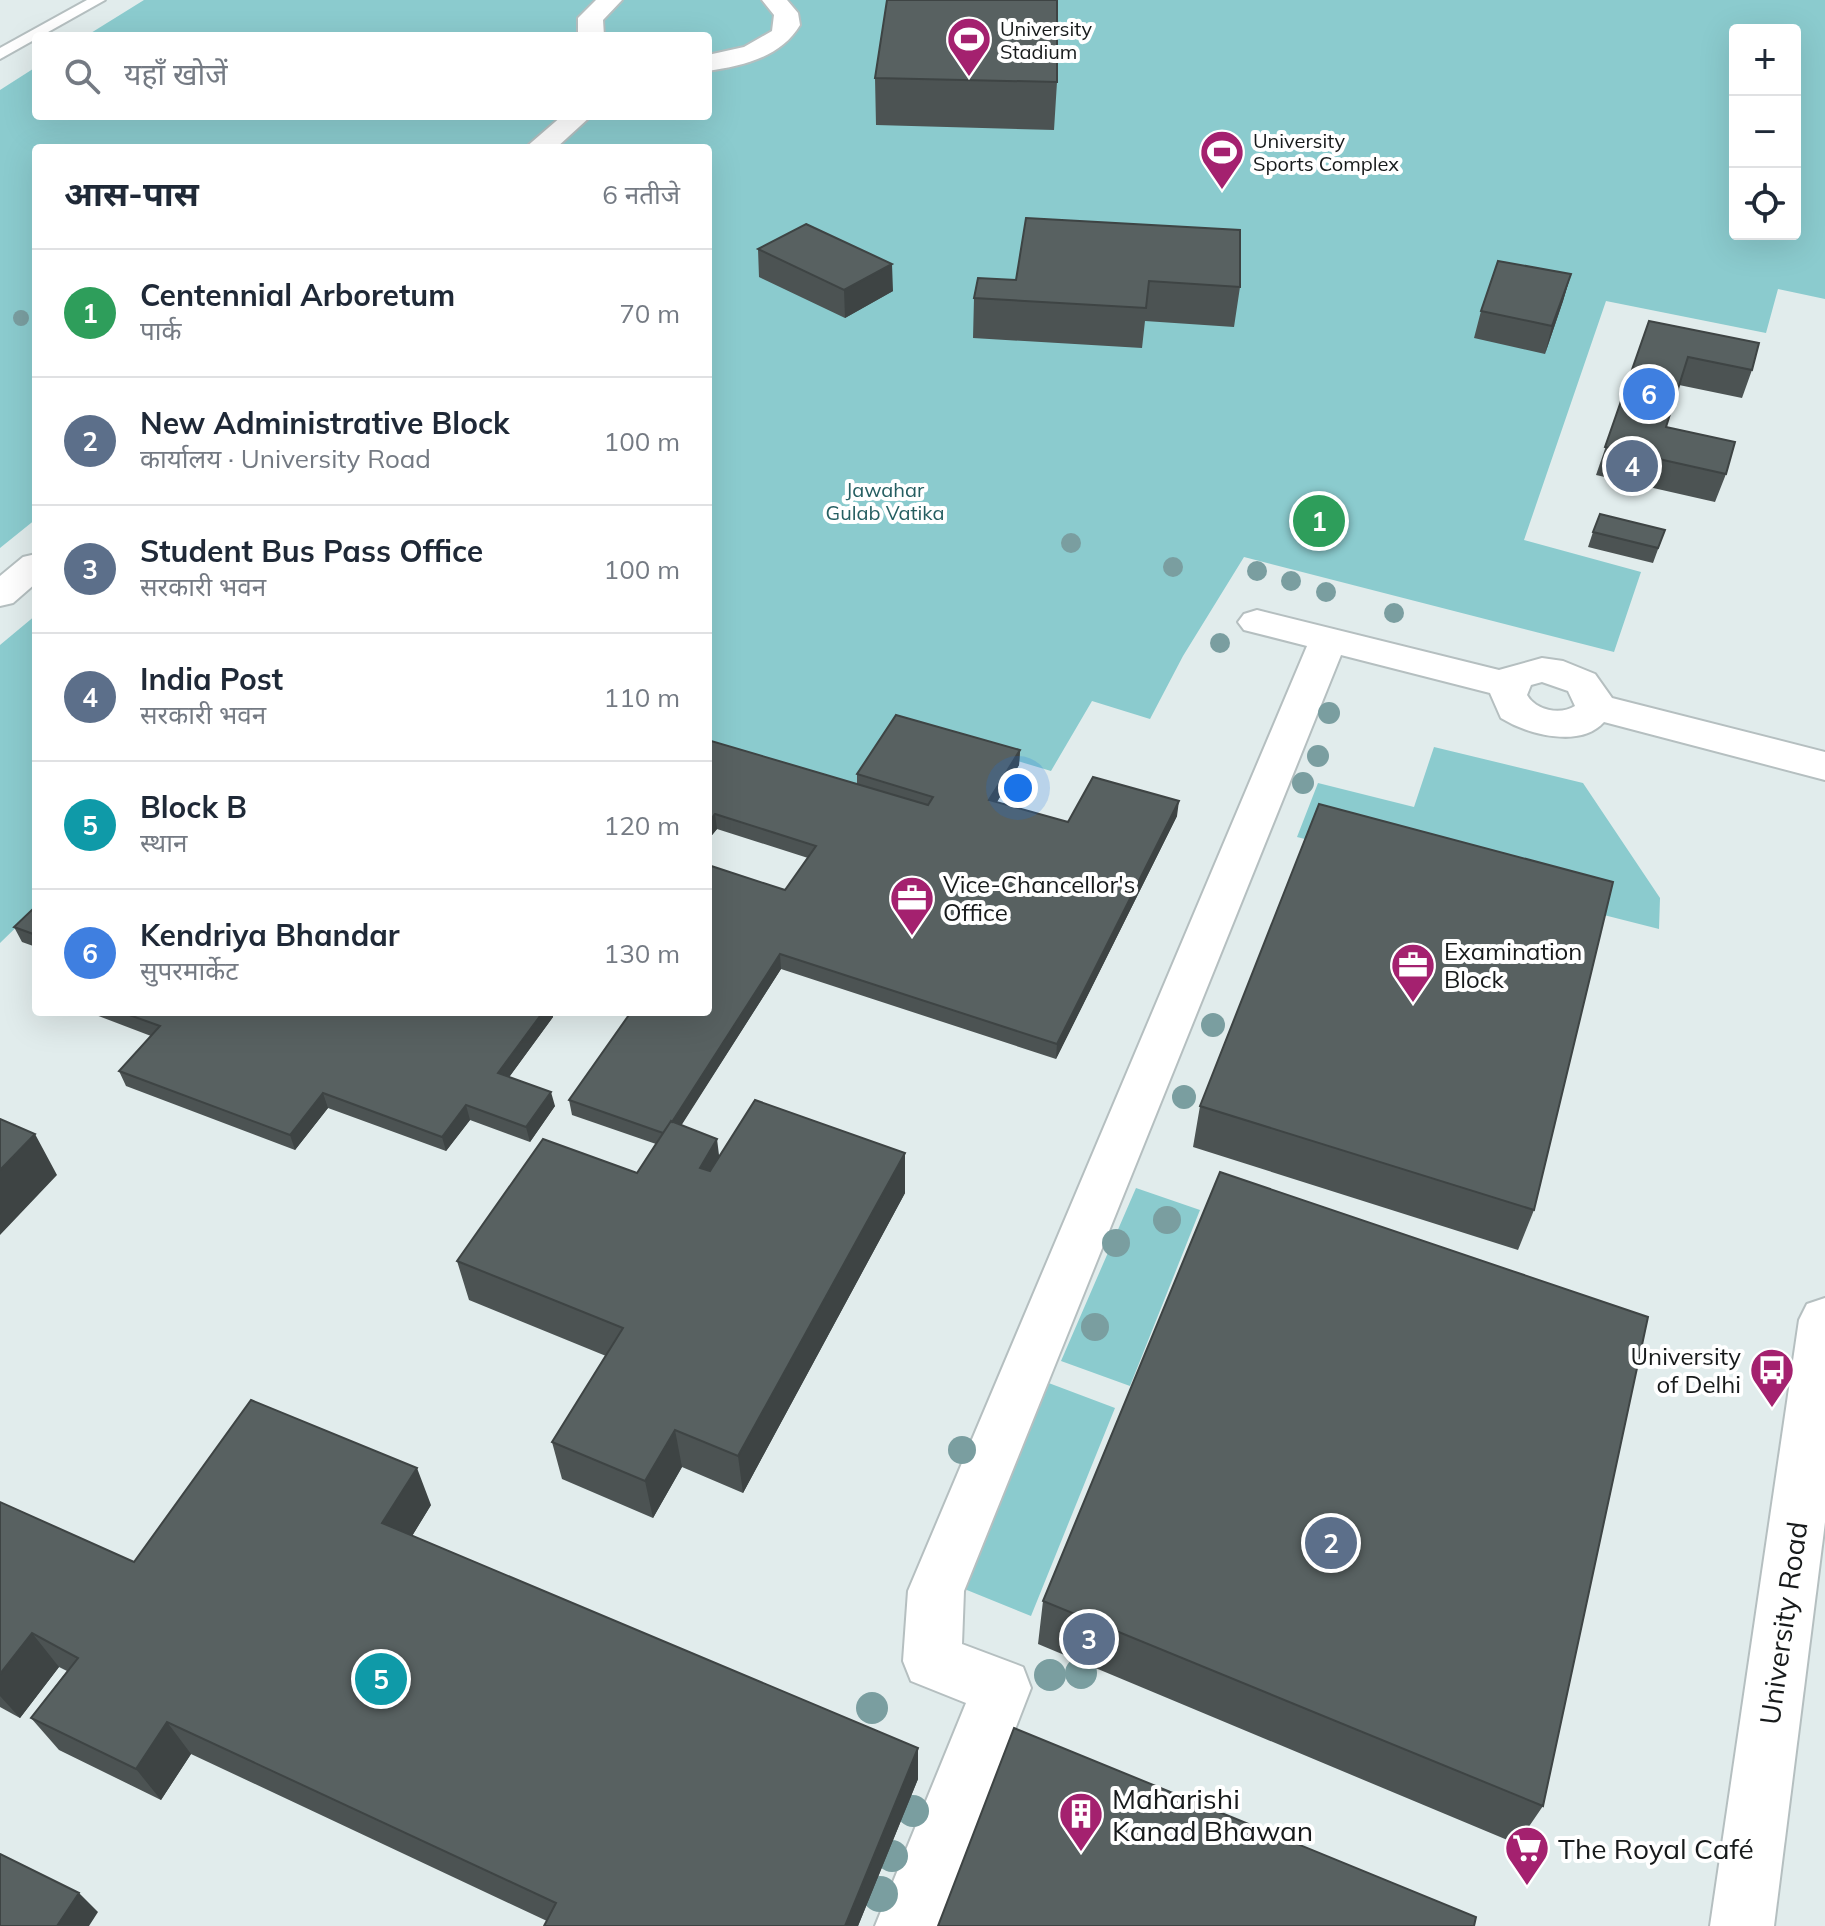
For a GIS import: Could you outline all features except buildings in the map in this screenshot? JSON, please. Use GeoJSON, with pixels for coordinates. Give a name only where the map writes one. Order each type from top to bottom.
{"type":"FeatureCollection","features":[{"type":"Feature","properties":{"kind":"street"},"geometry":{"type":"LineString","coordinates":[[591,32],[590,18],[610,0]]}},
{"type":"Feature","properties":{"kind":"street"},"geometry":{"type":"LineString","coordinates":[[712,62],[742,57],[776,40],[787,21],[786,13],[774,0]]}},
{"type":"Feature","properties":{"kind":"street"},"geometry":{"type":"LineString","coordinates":[[544,144],[573,120]]}},
{"type":"Feature","properties":{"kind":"street"},"geometry":{"type":"LineString","coordinates":[[0,595],[32,568]]}},
{"type":"Feature","properties":{"kind":"street"},"geometry":{"type":"LineString","coordinates":[[1257,622],[1509,685]]}},
{"type":"Feature","properties":{"kind":"street"},"geometry":{"type":"LineString","coordinates":[[907,1926],[1002,1688],[932,1661],[936,1591],[1328,640]]}},
{"type":"Feature","properties":{"kind":"street"},"geometry":{"type":"LineString","coordinates":[[1559,671],[1586,686],[1594,696],[1595,707],[1577,723],[1541,722],[1515,708],[1509,697],[1509,685],[1514,677],[1526,672],[1559,671]]}},
{"type":"Feature","properties":{"kind":"street"},"geometry":{"type":"LineString","coordinates":[[1595,707],[1825,766]]}},
{"type":"Feature","properties":{"kind":"street","name":"University Road"},"geometry":{"type":"LineString","coordinates":[[1742,1926],[1825,1320]]}},
{"type":"Feature","properties":{"kind":"lane"},"geometry":{"type":"LineString","coordinates":[[40,32],[98,0]]}},
{"type":"Feature","properties":{"kind":"lane"},"geometry":{"type":"LineString","coordinates":[[0,54],[32,36]]}},
{"type":"Feature","properties":{"kind":"green space","name":"Jawahar Gulab Vatika"},"geometry":{"type":"Polygon","coordinates":[[[144,0],[1825,0],[1825,299],[1778,289],[1766,333],[1606,301],[1524,540],[1641,572],[1614,652],[1244,557],[1183,656],[1150,719],[1092,701],[1051,771],[897,725],[850,793],[712,750],[712,144],[32,144],[32,522],[0,548],[0,90],[32,70],[32,120],[712,120],[712,32],[92,32],[144,0]]]}},
{"type":"Feature","properties":{"kind":"green space"},"geometry":{"type":"Polygon","coordinates":[[[32,618],[32,912],[0,943],[0,645],[32,618]]]}},
{"type":"Feature","properties":{"kind":"green space"},"geometry":{"type":"Polygon","coordinates":[[[1434,747],[1583,783],[1660,898],[1659,929],[1297,837],[1318,783],[1414,807],[1434,747]]]}},
{"type":"Feature","properties":{"kind":"green space"},"geometry":{"type":"Polygon","coordinates":[[[1136,1188],[1200,1210],[1130,1386],[1061,1361],[1136,1188]]]}},
{"type":"Feature","properties":{"kind":"green space"},"geometry":{"type":"Polygon","coordinates":[[[1046,1382],[1115,1408],[1031,1616],[957,1586],[1046,1382]]]}},
{"type":"Feature","properties":{"kind":"place","name":"University Stadium"},"geometry":{"type":"Point","coordinates":[969,78]}},
{"type":"Feature","properties":{"kind":"place","name":"University Sports Complex"},"geometry":{"type":"Point","coordinates":[1222,191]}},
{"type":"Feature","properties":{"kind":"place","name":"Kendriya Bhandar"},"geometry":{"type":"Point","coordinates":[1649,394]}},
{"type":"Feature","properties":{"kind":"place","name":"India Post"},"geometry":{"type":"Point","coordinates":[1632,466]}},
{"type":"Feature","properties":{"kind":"place","name":"Centennial Arboretum"},"geometry":{"type":"Point","coordinates":[1319,521]}},
{"type":"Feature","properties":{"kind":"place","name":"Vice-Chancellor's Office"},"geometry":{"type":"Point","coordinates":[912,937]}},
{"type":"Feature","properties":{"kind":"place","name":"Examination Block"},"geometry":{"type":"Point","coordinates":[1413,1004]}},
{"type":"Feature","properties":{"kind":"place","name":"University of Delhi"},"geometry":{"type":"Point","coordinates":[1772,1409]}},
{"type":"Feature","properties":{"kind":"place","name":"New Administrative Block"},"geometry":{"type":"Point","coordinates":[1331,1543]}},
{"type":"Feature","properties":{"kind":"place","name":"Student Bus Pass Office"},"geometry":{"type":"Point","coordinates":[1089,1639]}},
{"type":"Feature","properties":{"kind":"place","name":"Block B"},"geometry":{"type":"Point","coordinates":[381,1679]}},
{"type":"Feature","properties":{"kind":"place","name":"Maharishi Kanad Bhawan"},"geometry":{"type":"Point","coordinates":[1081,1853]}},
{"type":"Feature","properties":{"kind":"place","name":"The Royal Café"},"geometry":{"type":"Point","coordinates":[1527,1887]}}]}
